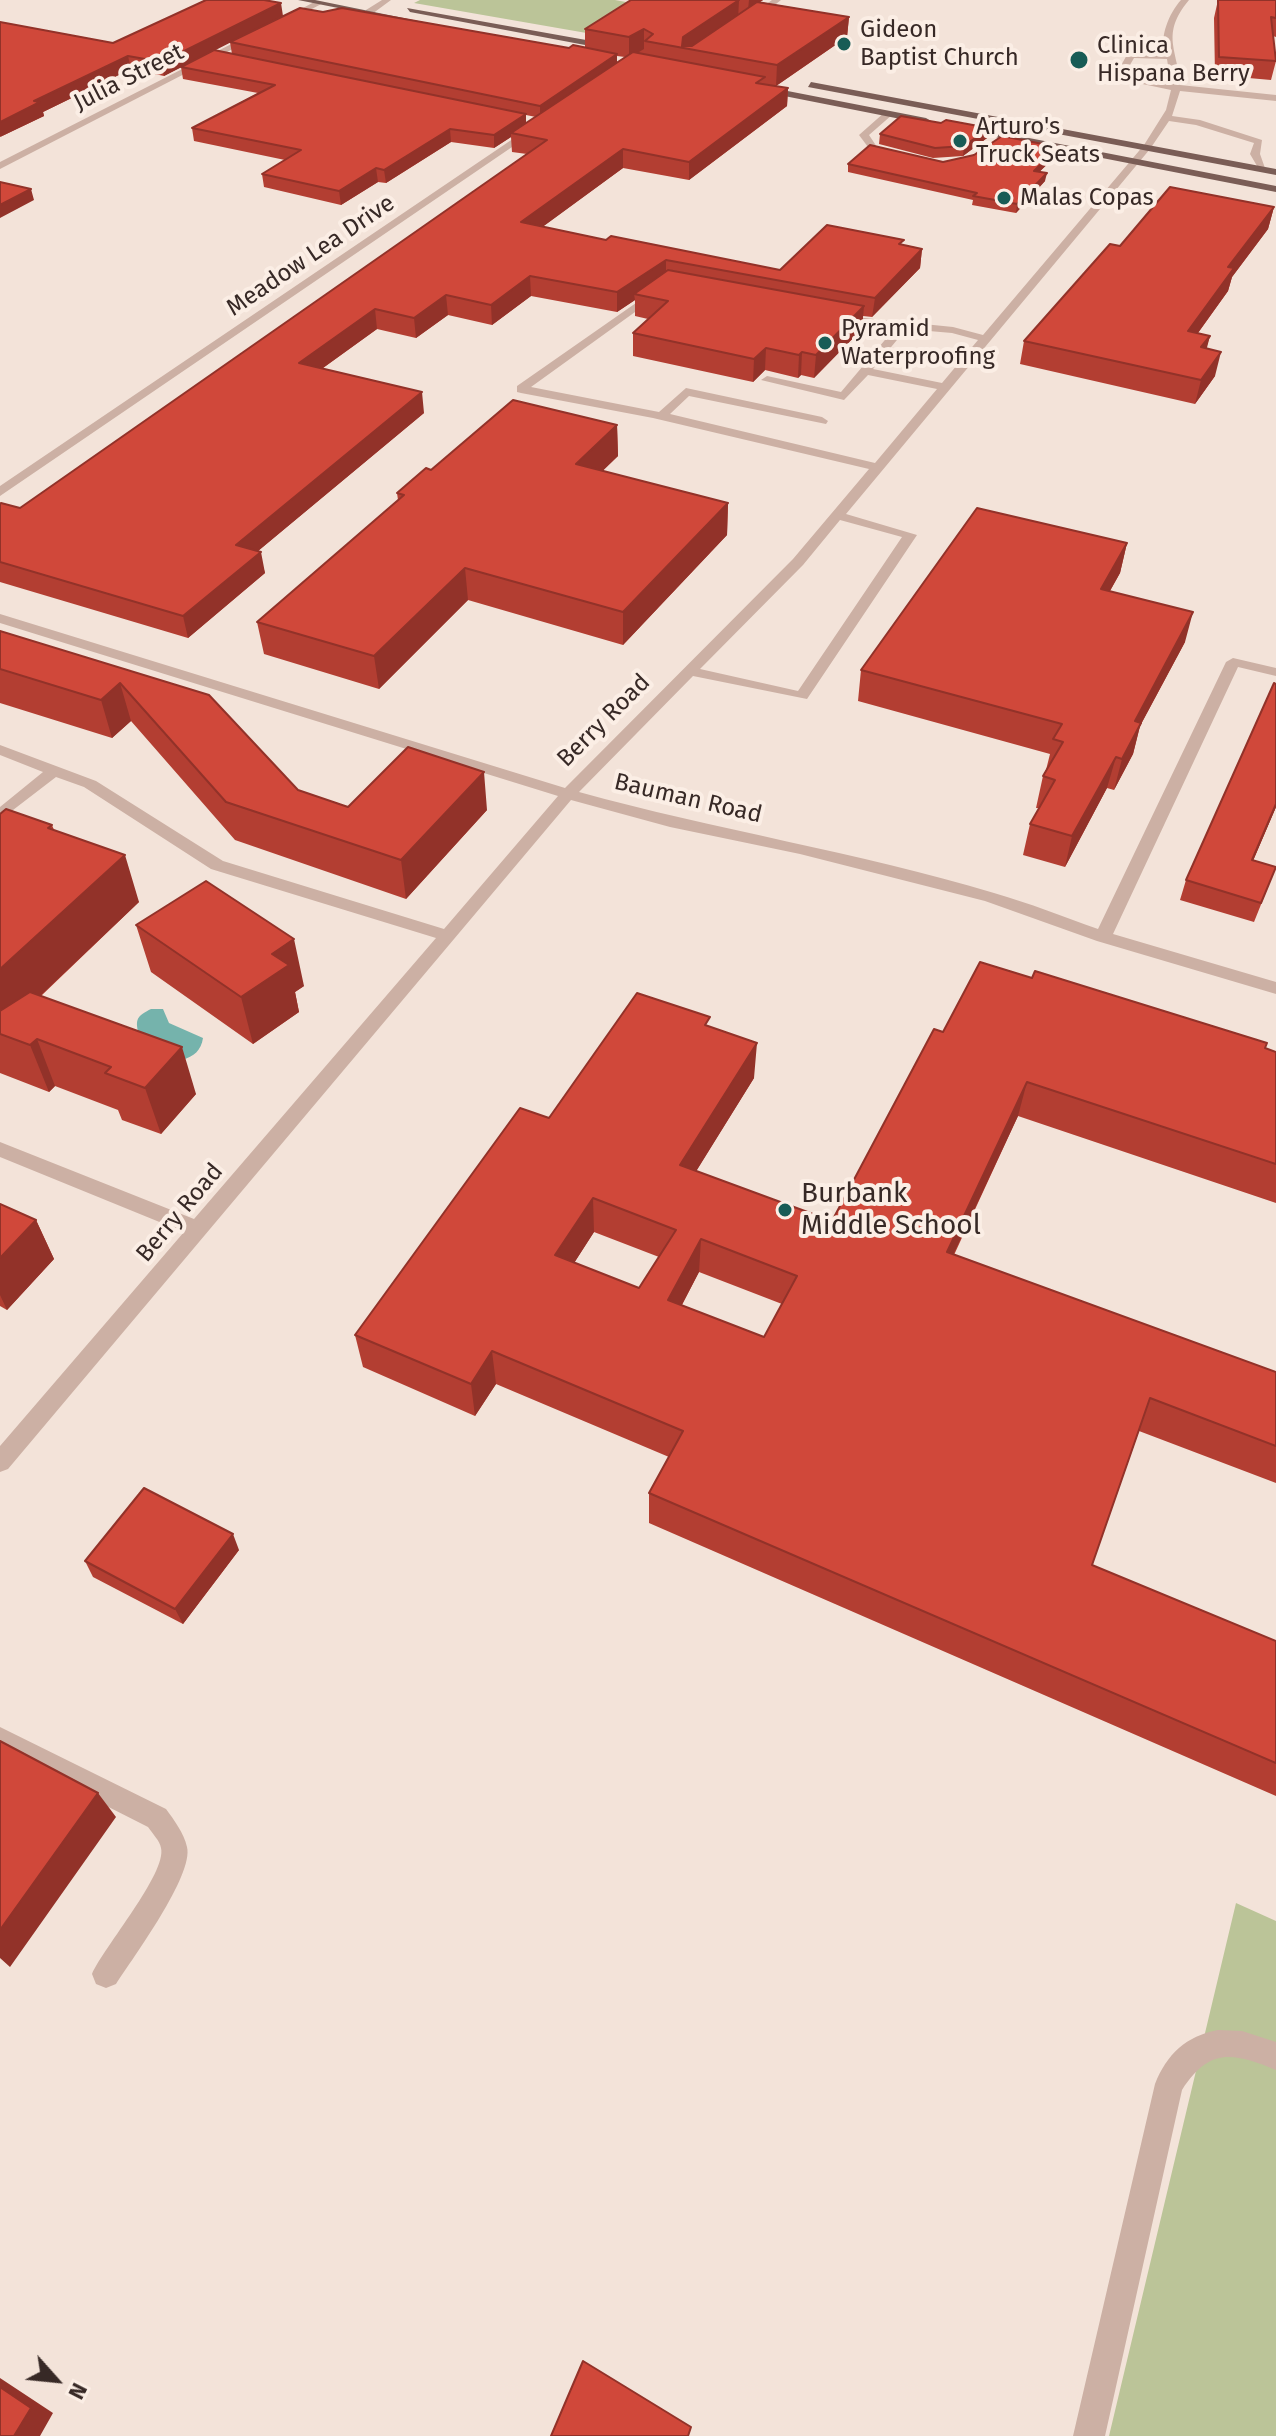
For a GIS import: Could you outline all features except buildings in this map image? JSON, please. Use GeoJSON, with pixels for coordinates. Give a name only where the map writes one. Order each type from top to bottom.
{"type":"FeatureCollection","features":[{"type":"Feature","properties":{"kind":"main road"},"geometry":{"type":"LineString","coordinates":[[302,0],[508,40]]}},
{"type":"Feature","properties":{"kind":"main road"},"geometry":{"type":"LineString","coordinates":[[359,0],[383,2],[687,62]]}},
{"type":"Feature","properties":{"kind":"main road"},"geometry":{"type":"LineString","coordinates":[[806,84],[1276,172]]}},
{"type":"Feature","properties":{"kind":"main road"},"geometry":{"type":"LineString","coordinates":[[752,87],[932,123]]}},
{"type":"Feature","properties":{"kind":"main road"},"geometry":{"type":"LineString","coordinates":[[947,125],[1276,189]]}},
{"type":"Feature","properties":{"kind":"street"},"geometry":{"type":"LineString","coordinates":[[742,26],[777,0]]}},
{"type":"Feature","properties":{"kind":"street"},"geometry":{"type":"LineString","coordinates":[[1177,88],[1176,66],[1166,45],[1176,10],[1185,0]]}},
{"type":"Feature","properties":{"kind":"street"},"geometry":{"type":"LineString","coordinates":[[369,12],[383,2]]}},
{"type":"Feature","properties":{"kind":"street"},"geometry":{"type":"LineString","coordinates":[[279,23],[319,3]]}},
{"type":"Feature","properties":{"kind":"street"},"geometry":{"type":"LineString","coordinates":[[739,15],[754,17]]}},
{"type":"Feature","properties":{"kind":"street","name":"Julia Street"},"geometry":{"type":"LineString","coordinates":[[0,166],[266,30]]}},
{"type":"Feature","properties":{"kind":"street"},"geometry":{"type":"LineString","coordinates":[[631,64],[646,54]]}},
{"type":"Feature","properties":{"kind":"street"},"geometry":{"type":"LineString","coordinates":[[1171,57],[1131,55],[1118,77],[1177,88],[1233,90],[1276,98]]}},
{"type":"Feature","properties":{"kind":"street"},"geometry":{"type":"LineString","coordinates":[[214,56],[227,59]]}},
{"type":"Feature","properties":{"kind":"street","name":"Berry Road"},"geometry":{"type":"LineString","coordinates":[[0,1462],[568,794],[798,562],[1147,147],[1166,118],[1177,88]]}},
{"type":"Feature","properties":{"kind":"street"},"geometry":{"type":"LineString","coordinates":[[888,114],[864,135],[874,149],[904,157]]}},
{"type":"Feature","properties":{"kind":"street"},"geometry":{"type":"LineString","coordinates":[[1166,118],[1197,122],[1264,143],[1255,154],[1263,169]]}},
{"type":"Feature","properties":{"kind":"street","name":"Meadow Lea Drive"},"geometry":{"type":"LineString","coordinates":[[0,492],[541,124],[522,120]]}},
{"type":"Feature","properties":{"kind":"street"},"geometry":{"type":"LineString","coordinates":[[988,147],[1001,136]]}},
{"type":"Feature","properties":{"kind":"street"},"geometry":{"type":"LineString","coordinates":[[665,285],[521,389],[662,416],[754,422],[821,422],[903,325]]}},
{"type":"Feature","properties":{"kind":"street"},"geometry":{"type":"LineString","coordinates":[[826,316],[953,330],[986,339]]}},
{"type":"Feature","properties":{"kind":"street"},"geometry":{"type":"LineString","coordinates":[[865,371],[945,387]]}},
{"type":"Feature","properties":{"kind":"street"},"geometry":{"type":"LineString","coordinates":[[767,380],[876,467]]}},
{"type":"Feature","properties":{"kind":"street"},"geometry":{"type":"LineString","coordinates":[[662,416],[686,392],[754,422],[821,422]]}},
{"type":"Feature","properties":{"kind":"street"},"geometry":{"type":"LineString","coordinates":[[690,671],[802,696],[910,535],[836,515]]}},
{"type":"Feature","properties":{"kind":"street","name":"Bauman Road"},"geometry":{"type":"LineString","coordinates":[[0,618],[568,794],[670,822],[800,849],[990,897],[1103,937],[1276,988]]}},
{"type":"Feature","properties":{"kind":"street"},"geometry":{"type":"LineString","coordinates":[[1103,937],[1233,662],[1276,672]]}},
{"type":"Feature","properties":{"kind":"street"},"geometry":{"type":"LineString","coordinates":[[0,750],[90,784],[217,865],[449,936]]}},
{"type":"Feature","properties":{"kind":"street"},"geometry":{"type":"LineString","coordinates":[[0,815],[54,770]]}},
{"type":"Feature","properties":{"kind":"street"},"geometry":{"type":"LineString","coordinates":[[0,1149],[200,1230]]}},
{"type":"Feature","properties":{"kind":"street"},"geometry":{"type":"LineString","coordinates":[[0,1739],[157,1818],[168,1834],[175,1850],[170,1873],[106,1974]]}},
{"type":"Feature","properties":{"kind":"street"},"geometry":{"type":"LineString","coordinates":[[1089,2436],[1169,2084],[1188,2056],[1216,2042],[1264,2050],[1276,2056]]}},
{"type":"Feature","properties":{"kind":"green space"},"geometry":{"type":"Polygon","coordinates":[[[420,0],[615,0],[648,6],[598,35],[414,3],[420,0]]]}},
{"type":"Feature","properties":{"kind":"green space"},"geometry":{"type":"Polygon","coordinates":[[[1236,1903],[1276,1921],[1276,2436],[1109,2436],[1236,1903]]]}},
{"type":"Feature","properties":{"kind":"water"},"geometry":{"type":"Polygon","coordinates":[[[151,1009],[163,1009],[169,1023],[203,1038],[196,1052],[182,1060],[138,1031],[139,1017],[151,1009]]]}},
{"type":"Feature","properties":{"kind":"place","name":"Gideon Baptist Church"},"geometry":{"type":"Point","coordinates":[844,44]}},
{"type":"Feature","properties":{"kind":"place","name":"Clinica Hispana Berry"},"geometry":{"type":"Point","coordinates":[1079,60]}},
{"type":"Feature","properties":{"kind":"place","name":"Arturo's Truck Seats"},"geometry":{"type":"Point","coordinates":[960,141]}},
{"type":"Feature","properties":{"kind":"place","name":"Malas Copas"},"geometry":{"type":"Point","coordinates":[1004,198]}},
{"type":"Feature","properties":{"kind":"place","name":"Pyramid Waterproofing"},"geometry":{"type":"Point","coordinates":[825,343]}},
{"type":"Feature","properties":{"kind":"place","name":"Burbank Middle School"},"geometry":{"type":"Point","coordinates":[785,1210]}}]}
